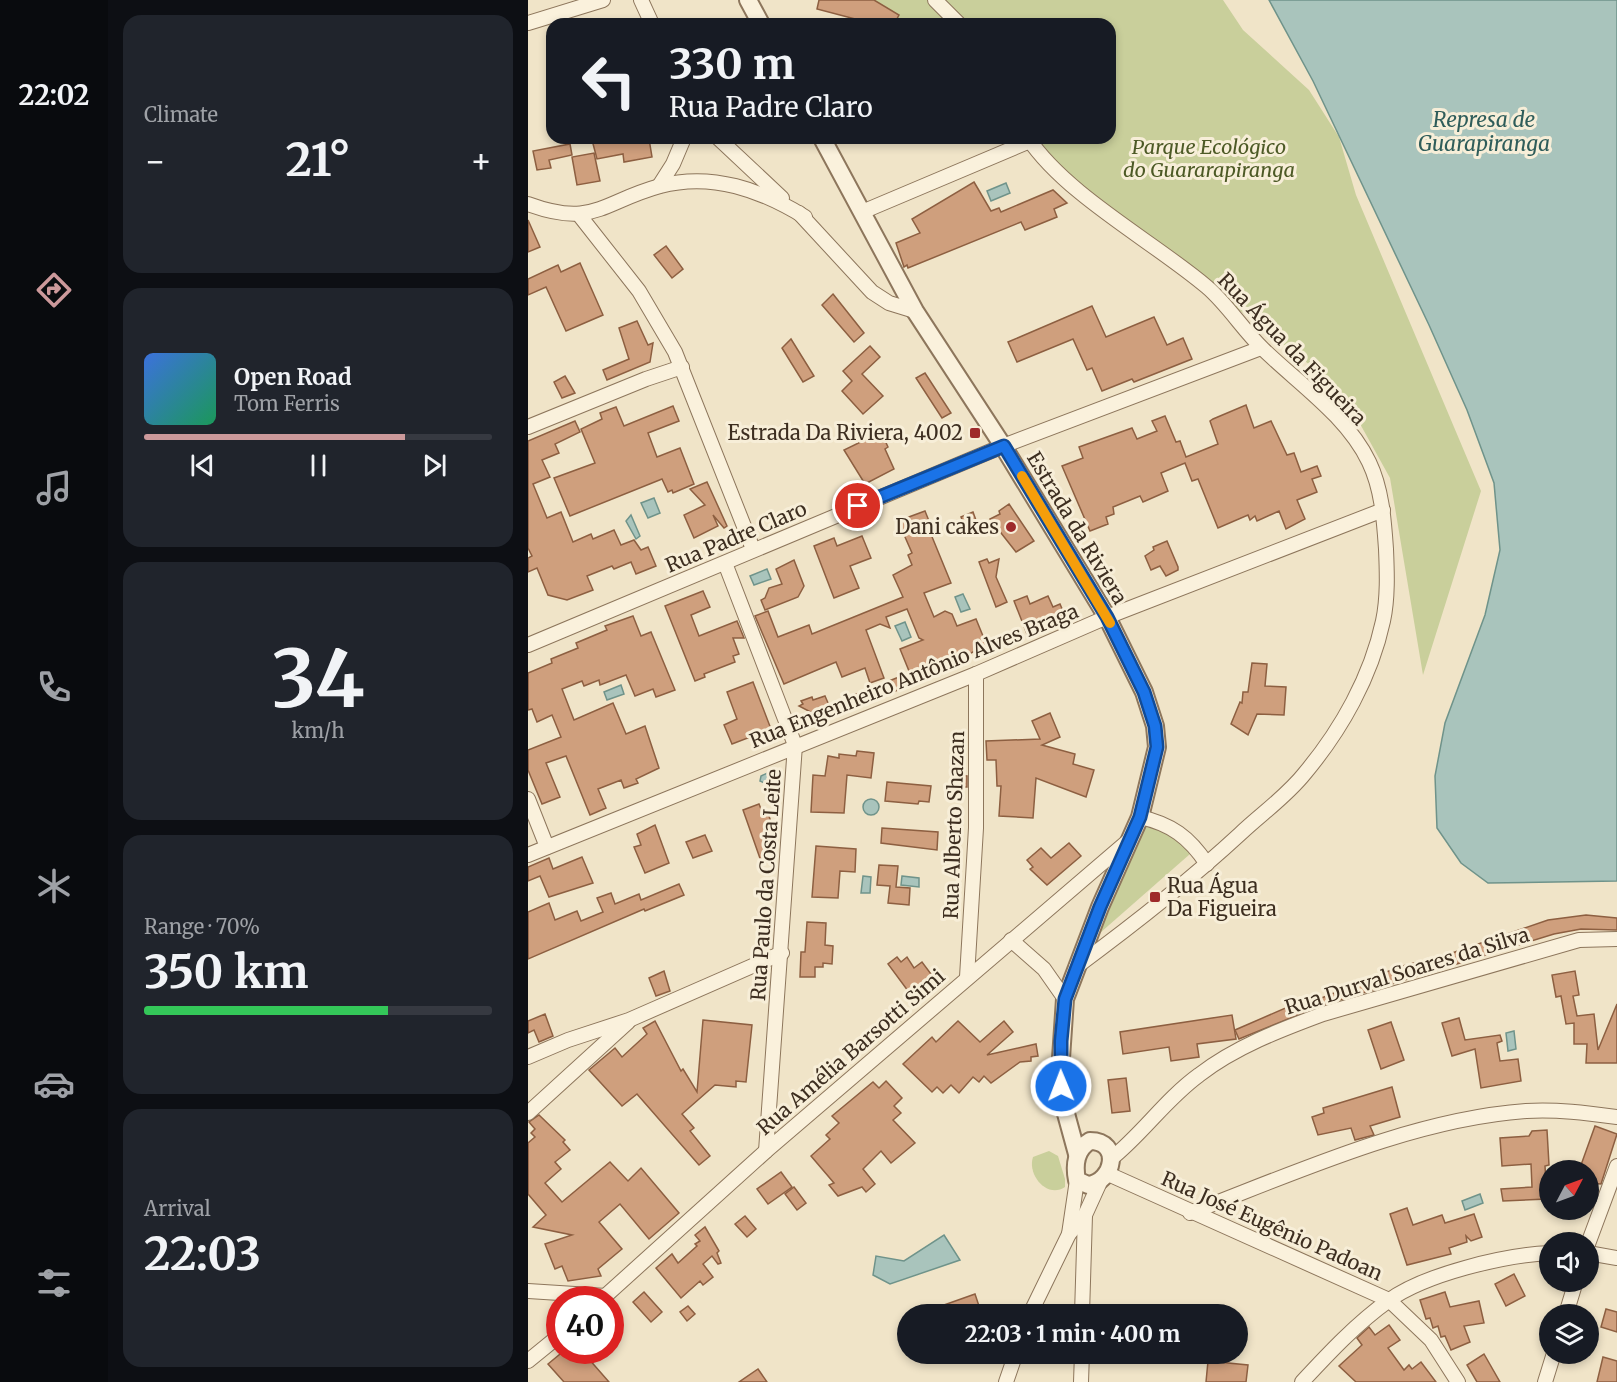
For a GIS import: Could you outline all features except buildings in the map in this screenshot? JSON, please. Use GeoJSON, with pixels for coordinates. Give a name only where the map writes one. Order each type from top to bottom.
{"type":"FeatureCollection","features":[{"type":"Feature","properties":{"kind":"street"},"geometry":{"type":"LineString","coordinates":[[528,23],[603,0]]}},
{"type":"Feature","properties":{"kind":"street"},"geometry":{"type":"LineString","coordinates":[[641,0],[649,18]]}},
{"type":"Feature","properties":{"kind":"street"},"geometry":{"type":"LineString","coordinates":[[748,0],[758,18]]}},
{"type":"Feature","properties":{"kind":"street"},"geometry":{"type":"LineString","coordinates":[[935,0],[953,18]]}},
{"type":"Feature","properties":{"kind":"street"},"geometry":{"type":"LineString","coordinates":[[659,186],[682,144]]}},
{"type":"Feature","properties":{"kind":"street"},"geometry":{"type":"LineString","coordinates":[[724,144],[753,173],[805,217],[872,292],[889,303],[915,311]]}},
{"type":"Feature","properties":{"kind":"street","name":"Estrada da Riviera"},"geometry":{"type":"LineString","coordinates":[[825,144],[915,311],[1004,446],[1107,617],[1144,692],[1155,726],[1157,747],[1140,817],[1076,967],[1065,999],[1060,1073],[1062,1099],[1077,1154],[1077,1180]]}},
{"type":"Feature","properties":{"kind":"street"},"geometry":{"type":"LineString","coordinates":[[862,212],[1020,144]]}},
{"type":"Feature","properties":{"kind":"street","name":"Rua Água da Figueira"},"geometry":{"type":"LineString","coordinates":[[1033,144],[1055,168],[1088,196],[1208,289],[1261,348],[1312,393],[1349,433],[1369,462],[1383,510],[1387,573],[1384,621],[1361,685],[1341,725],[1304,776],[1207,864],[1146,915],[1076,967]]}},
{"type":"Feature","properties":{"kind":"street"},"geometry":{"type":"LineString","coordinates":[[528,204],[549,212],[579,216],[659,186],[718,181],[765,195],[805,217]]}},
{"type":"Feature","properties":{"kind":"street"},"geometry":{"type":"LineString","coordinates":[[579,216],[639,291],[682,368],[753,549]]}},
{"type":"Feature","properties":{"kind":"street","name":"Rua Padre Claro"},"geometry":{"type":"LineString","coordinates":[[529,643],[1004,446],[1261,348]]}},
{"type":"Feature","properties":{"kind":"street"},"geometry":{"type":"LineString","coordinates":[[528,427],[646,379],[682,368]]}},
{"type":"Feature","properties":{"kind":"street","name":"Rua Engenheiro Antônio Alves Braga"},"geometry":{"type":"LineString","coordinates":[[528,855],[795,745],[976,674],[1107,617],[1383,510]]}},
{"type":"Feature","properties":{"kind":"street","name":"Rua Paulo da Costa Leite"},"geometry":{"type":"LineString","coordinates":[[725,563],[795,745],[782,953],[766,1151]]}},
{"type":"Feature","properties":{"kind":"street","name":"Rua Alberto Shazan"},"geometry":{"type":"LineString","coordinates":[[967,977],[976,828],[976,674]]}},
{"type":"Feature","properties":{"kind":"street"},"geometry":{"type":"LineString","coordinates":[[528,799],[547,847]]}},
{"type":"Feature","properties":{"kind":"street"},"geometry":{"type":"LineString","coordinates":[[1140,817],[1159,821],[1178,831],[1195,846],[1207,864]]}},
{"type":"Feature","properties":{"kind":"street","name":"Rua Amélia Barsotti Simi"},"geometry":{"type":"LineString","coordinates":[[616,1286],[766,1151],[1130,840]]}},
{"type":"Feature","properties":{"kind":"street","name":"Rua Durval Soares da Silva"},"geometry":{"type":"LineString","coordinates":[[1106,1165],[1198,1075],[1241,1049],[1288,1027],[1323,1014],[1579,940],[1617,939]]}},
{"type":"Feature","properties":{"kind":"street"},"geometry":{"type":"LineString","coordinates":[[1011,940],[1044,969],[1065,999]]}},
{"type":"Feature","properties":{"kind":"street"},"geometry":{"type":"LineString","coordinates":[[528,1057],[629,1020],[782,953]]}},
{"type":"Feature","properties":{"kind":"street"},"geometry":{"type":"LineString","coordinates":[[528,1113],[629,1020]]}},
{"type":"Feature","properties":{"kind":"street"},"geometry":{"type":"LineString","coordinates":[[1190,1213],[1335,1159],[1401,1137],[1471,1119],[1527,1111],[1569,1111],[1617,1117]]}},
{"type":"Feature","properties":{"kind":"street"},"geometry":{"type":"LineString","coordinates":[[1068,1120],[1090,1141]]}},
{"type":"Feature","properties":{"kind":"street"},"geometry":{"type":"LineString","coordinates":[[1035,1304],[1069,1234],[1085,1215],[1106,1165],[1099,1141],[1090,1141],[1082,1146],[1077,1154]]}},
{"type":"Feature","properties":{"kind":"street"},"geometry":{"type":"LineString","coordinates":[[1069,1234],[1077,1180],[1088,1185],[1106,1165]]}},
{"type":"Feature","properties":{"kind":"street","name":"Rua José Eugênio Padoan"},"geometry":{"type":"LineString","coordinates":[[1106,1165],[1190,1213],[1362,1286],[1389,1300],[1431,1340],[1458,1382]]}},
{"type":"Feature","properties":{"kind":"street"},"geometry":{"type":"LineString","coordinates":[[1592,1232],[1617,1166]]}},
{"type":"Feature","properties":{"kind":"street"},"geometry":{"type":"LineString","coordinates":[[1083,1304],[1085,1215]]}},
{"type":"Feature","properties":{"kind":"street"},"geometry":{"type":"LineString","coordinates":[[1302,1382],[1389,1300],[1425,1283],[1496,1260],[1539,1254]]}},
{"type":"Feature","properties":{"kind":"street"},"geometry":{"type":"LineString","coordinates":[[1599,1255],[1617,1258]]}},
{"type":"Feature","properties":{"kind":"street"},"geometry":{"type":"LineString","coordinates":[[528,1291],[546,1292]]}},
{"type":"Feature","properties":{"kind":"street"},"geometry":{"type":"LineString","coordinates":[[528,1361],[546,1346]]}},
{"type":"Feature","properties":{"kind":"street"},"geometry":{"type":"LineString","coordinates":[[1006,1382],[1012,1364]]}},
{"type":"Feature","properties":{"kind":"street"},"geometry":{"type":"LineString","coordinates":[[1081,1382],[1082,1364]]}},
{"type":"Feature","properties":{"kind":"street"},"geometry":{"type":"LineString","coordinates":[[1545,1382],[1551,1364]]}},
{"type":"Feature","properties":{"kind":"green space","name":"Parque Ecológico do Guararapiranga"},"geometry":{"type":"Polygon","coordinates":[[[840,0],[1223,0],[1243,30],[1309,90],[1339,137],[1356,195],[1481,491],[1423,675],[1390,478],[1359,422],[1319,372],[1026,144],[1116,144],[1116,18],[863,18],[840,0]]]}},
{"type":"Feature","properties":{"kind":"green space"},"geometry":{"type":"Polygon","coordinates":[[[1144,820],[1178,838],[1190,854],[1092,940],[1144,820]]]}},
{"type":"Feature","properties":{"kind":"green space"},"geometry":{"type":"Polygon","coordinates":[[[1049,1151],[1058,1156],[1065,1179],[1065,1187],[1058,1190],[1045,1188],[1033,1171],[1033,1157],[1049,1151]]]}},
{"type":"Feature","properties":{"kind":"water","name":"Represa de Guarapiranga"},"geometry":{"type":"Polygon","coordinates":[[[1269,0],[1617,0],[1617,881],[1488,883],[1461,863],[1437,828],[1435,776],[1445,723],[1485,615],[1500,550],[1494,483],[1467,410],[1429,325],[1313,81],[1269,0]]]}},
{"type":"Feature","properties":{"kind":"water"},"geometry":{"type":"Polygon","coordinates":[[[1006,183],[1010,193],[991,201],[987,191],[1006,183]]]}},
{"type":"Feature","properties":{"kind":"water"},"geometry":{"type":"Polygon","coordinates":[[[654,498],[660,513],[648,518],[641,503],[654,498]]]}},
{"type":"Feature","properties":{"kind":"water"},"geometry":{"type":"Polygon","coordinates":[[[631,515],[640,536],[636,539],[626,521],[631,515]]]}},
{"type":"Feature","properties":{"kind":"water"},"geometry":{"type":"Polygon","coordinates":[[[767,569],[771,579],[754,585],[750,576],[767,569]]]}},
{"type":"Feature","properties":{"kind":"water"},"geometry":{"type":"Polygon","coordinates":[[[963,594],[970,609],[961,612],[955,597],[963,594]]]}},
{"type":"Feature","properties":{"kind":"water"},"geometry":{"type":"Polygon","coordinates":[[[905,622],[911,637],[902,641],[895,626],[905,622]]]}},
{"type":"Feature","properties":{"kind":"water"},"geometry":{"type":"Polygon","coordinates":[[[621,685],[624,694],[607,700],[604,692],[621,685]]]}},
{"type":"Feature","properties":{"kind":"water"},"geometry":{"type":"Polygon","coordinates":[[[772,771],[778,774],[773,782],[767,784],[760,781],[761,776],[772,771]]]}},
{"type":"Feature","properties":{"kind":"water"},"geometry":{"type":"Polygon","coordinates":[[[868,799],[874,799],[879,807],[877,813],[868,815],[863,810],[863,804],[868,799]]]}},
{"type":"Feature","properties":{"kind":"water"},"geometry":{"type":"Polygon","coordinates":[[[863,876],[871,877],[870,893],[861,893],[863,876]]]}},
{"type":"Feature","properties":{"kind":"water"},"geometry":{"type":"Polygon","coordinates":[[[902,876],[919,878],[919,887],[901,885],[902,876]]]}},
{"type":"Feature","properties":{"kind":"water"},"geometry":{"type":"Polygon","coordinates":[[[1514,1031],[1516,1049],[1508,1051],[1506,1033],[1514,1031]]]}},
{"type":"Feature","properties":{"kind":"water"},"geometry":{"type":"Polygon","coordinates":[[[1480,1194],[1483,1203],[1465,1210],[1462,1201],[1480,1194]]]}},
{"type":"Feature","properties":{"kind":"water"},"geometry":{"type":"Polygon","coordinates":[[[944,1235],[960,1260],[890,1284],[873,1275],[876,1256],[904,1261],[944,1235]]]}},
{"type":"Feature","properties":{"kind":"slow traffic"},"geometry":{"type":"LineString","coordinates":[[1022,476],[1110,623]]}},
{"type":"Feature","properties":{"kind":"place","name":"Estrada Da Riviera, 4002"},"geometry":{"type":"Point","coordinates":[975,433]}},
{"type":"Feature","properties":{"kind":"place","name":"Dani cakes"},"geometry":{"type":"Point","coordinates":[1011,527]}},
{"type":"Feature","properties":{"kind":"place","name":"Rua Água Da Figueira"},"geometry":{"type":"Point","coordinates":[1155,897]}},
{"type":"Feature","properties":{"kind":"route"},"geometry":{"type":"LineString","coordinates":[[858,506],[1004,446],[1107,617],[1144,692],[1155,726],[1157,747],[1153,770],[1140,817],[1100,907],[1065,999],[1061,1041],[1061,1086]]}}]}
